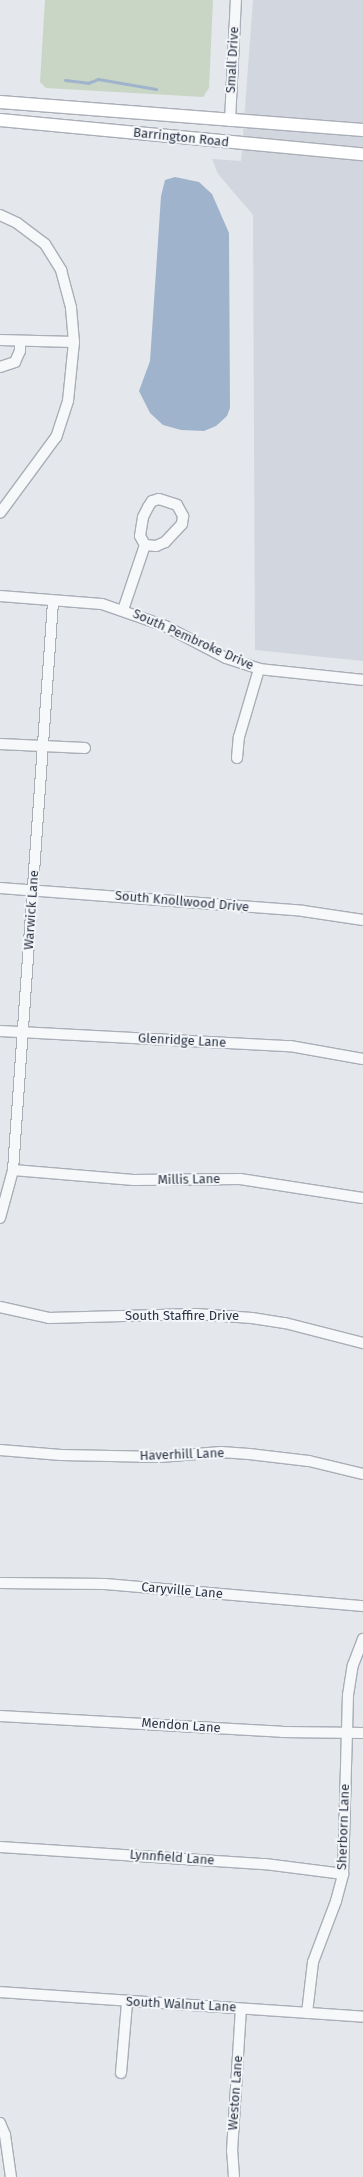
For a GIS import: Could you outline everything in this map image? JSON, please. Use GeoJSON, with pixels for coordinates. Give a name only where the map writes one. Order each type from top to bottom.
{"type":"FeatureCollection","features":[{"type":"Feature","properties":{"kind":"main road","name":"Barrington Road"},"geometry":{"type":"LineString","coordinates":[[0,102],[230,121],[363,130]]}},
{"type":"Feature","properties":{"kind":"main road","name":"Barrington Road"},"geometry":{"type":"LineString","coordinates":[[0,120],[363,154]]}},
{"type":"Feature","properties":{"kind":"street","name":"Small Drive"},"geometry":{"type":"LineString","coordinates":[[230,121],[236,0]]}},
{"type":"Feature","properties":{"kind":"street"},"geometry":{"type":"LineString","coordinates":[[0,215],[18,223],[45,244],[61,270],[71,308],[74,342],[68,401],[56,437],[0,513]]}},
{"type":"Feature","properties":{"kind":"street"},"geometry":{"type":"LineString","coordinates":[[0,340],[74,342]]}},
{"type":"Feature","properties":{"kind":"street"},"geometry":{"type":"LineString","coordinates":[[0,367],[15,362],[20,351],[20,341]]}},
{"type":"Feature","properties":{"kind":"street"},"geometry":{"type":"LineString","coordinates":[[123,610],[145,545],[140,536],[143,517],[152,501],[168,500],[177,505],[183,516],[182,524],[165,542],[156,546],[145,545]]}},
{"type":"Feature","properties":{"kind":"street","name":"South Pembroke Drive"},"geometry":{"type":"LineString","coordinates":[[0,596],[53,602],[102,604],[123,610],[165,626],[226,658],[259,669],[363,680]]}},
{"type":"Feature","properties":{"kind":"street","name":"Warwick Lane"},"geometry":{"type":"LineString","coordinates":[[0,1218],[13,1170],[53,602]]}},
{"type":"Feature","properties":{"kind":"street"},"geometry":{"type":"LineString","coordinates":[[237,758],[239,738],[259,669]]}},
{"type":"Feature","properties":{"kind":"street"},"geometry":{"type":"LineString","coordinates":[[0,744],[85,748]]}},
{"type":"Feature","properties":{"kind":"street","name":"South Knollwood Drive"},"geometry":{"type":"LineString","coordinates":[[0,888],[303,912],[363,920]]}},
{"type":"Feature","properties":{"kind":"street","name":"Glenridge Lane"},"geometry":{"type":"LineString","coordinates":[[0,1031],[290,1046],[363,1059]]}},
{"type":"Feature","properties":{"kind":"street","name":"Millis Lane"},"geometry":{"type":"LineString","coordinates":[[13,1170],[134,1180],[240,1179],[363,1198]]}},
{"type":"Feature","properties":{"kind":"street","name":"South Staffire Drive"},"geometry":{"type":"LineString","coordinates":[[0,1308],[49,1318],[196,1314],[252,1318],[363,1343]]}},
{"type":"Feature","properties":{"kind":"street","name":"Haverhill Lane"},"geometry":{"type":"LineString","coordinates":[[0,1450],[61,1455],[153,1457],[221,1452],[255,1454],[309,1461],[363,1474]]}},
{"type":"Feature","properties":{"kind":"street","name":"Caryville Lane"},"geometry":{"type":"LineString","coordinates":[[0,1582],[105,1584],[363,1606]]}},
{"type":"Feature","properties":{"kind":"street","name":"Sherborn Lane"},"geometry":{"type":"LineString","coordinates":[[307,2013],[314,1962],[336,1901],[343,1874],[346,1733],[350,1680],[363,1639]]}},
{"type":"Feature","properties":{"kind":"street","name":"Mendon Lane"},"geometry":{"type":"LineString","coordinates":[[0,1716],[282,1732],[363,1733]]}},
{"type":"Feature","properties":{"kind":"street","name":"Lynnfield Lane"},"geometry":{"type":"LineString","coordinates":[[0,1847],[265,1864],[343,1874]]}},
{"type":"Feature","properties":{"kind":"street","name":"South Walnut Lane"},"geometry":{"type":"LineString","coordinates":[[0,1992],[127,2003],[363,2017]]}},
{"type":"Feature","properties":{"kind":"street"},"geometry":{"type":"LineString","coordinates":[[121,2073],[127,2003]]}},
{"type":"Feature","properties":{"kind":"street","name":"Weston Lane"},"geometry":{"type":"LineString","coordinates":[[234,2177],[232,2151],[241,2009]]}},
{"type":"Feature","properties":{"kind":"street"},"geometry":{"type":"LineString","coordinates":[[0,2123],[5,2135],[11,2177]]}},
{"type":"Feature","properties":{"kind":"shaded area"},"geometry":{"type":"Polygon","coordinates":[[[253,0],[363,0],[363,661],[255,650],[253,215],[218,174],[212,159],[241,161],[253,0]]]}},
{"type":"Feature","properties":{"kind":"green space"},"geometry":{"type":"Polygon","coordinates":[[[45,0],[213,0],[209,88],[203,97],[46,88],[40,82],[45,0]]]}},
{"type":"Feature","properties":{"kind":"water"},"geometry":{"type":"Polygon","coordinates":[[[175,177],[199,182],[212,194],[229,233],[230,408],[227,416],[216,426],[204,431],[181,430],[163,425],[150,413],[139,391],[150,361],[161,196],[165,180],[175,177]]]}},
{"type":"Feature","properties":{"kind":"waterway"},"geometry":{"type":"LineString","coordinates":[[65,80],[88,83],[98,79],[156,89]]}}]}
